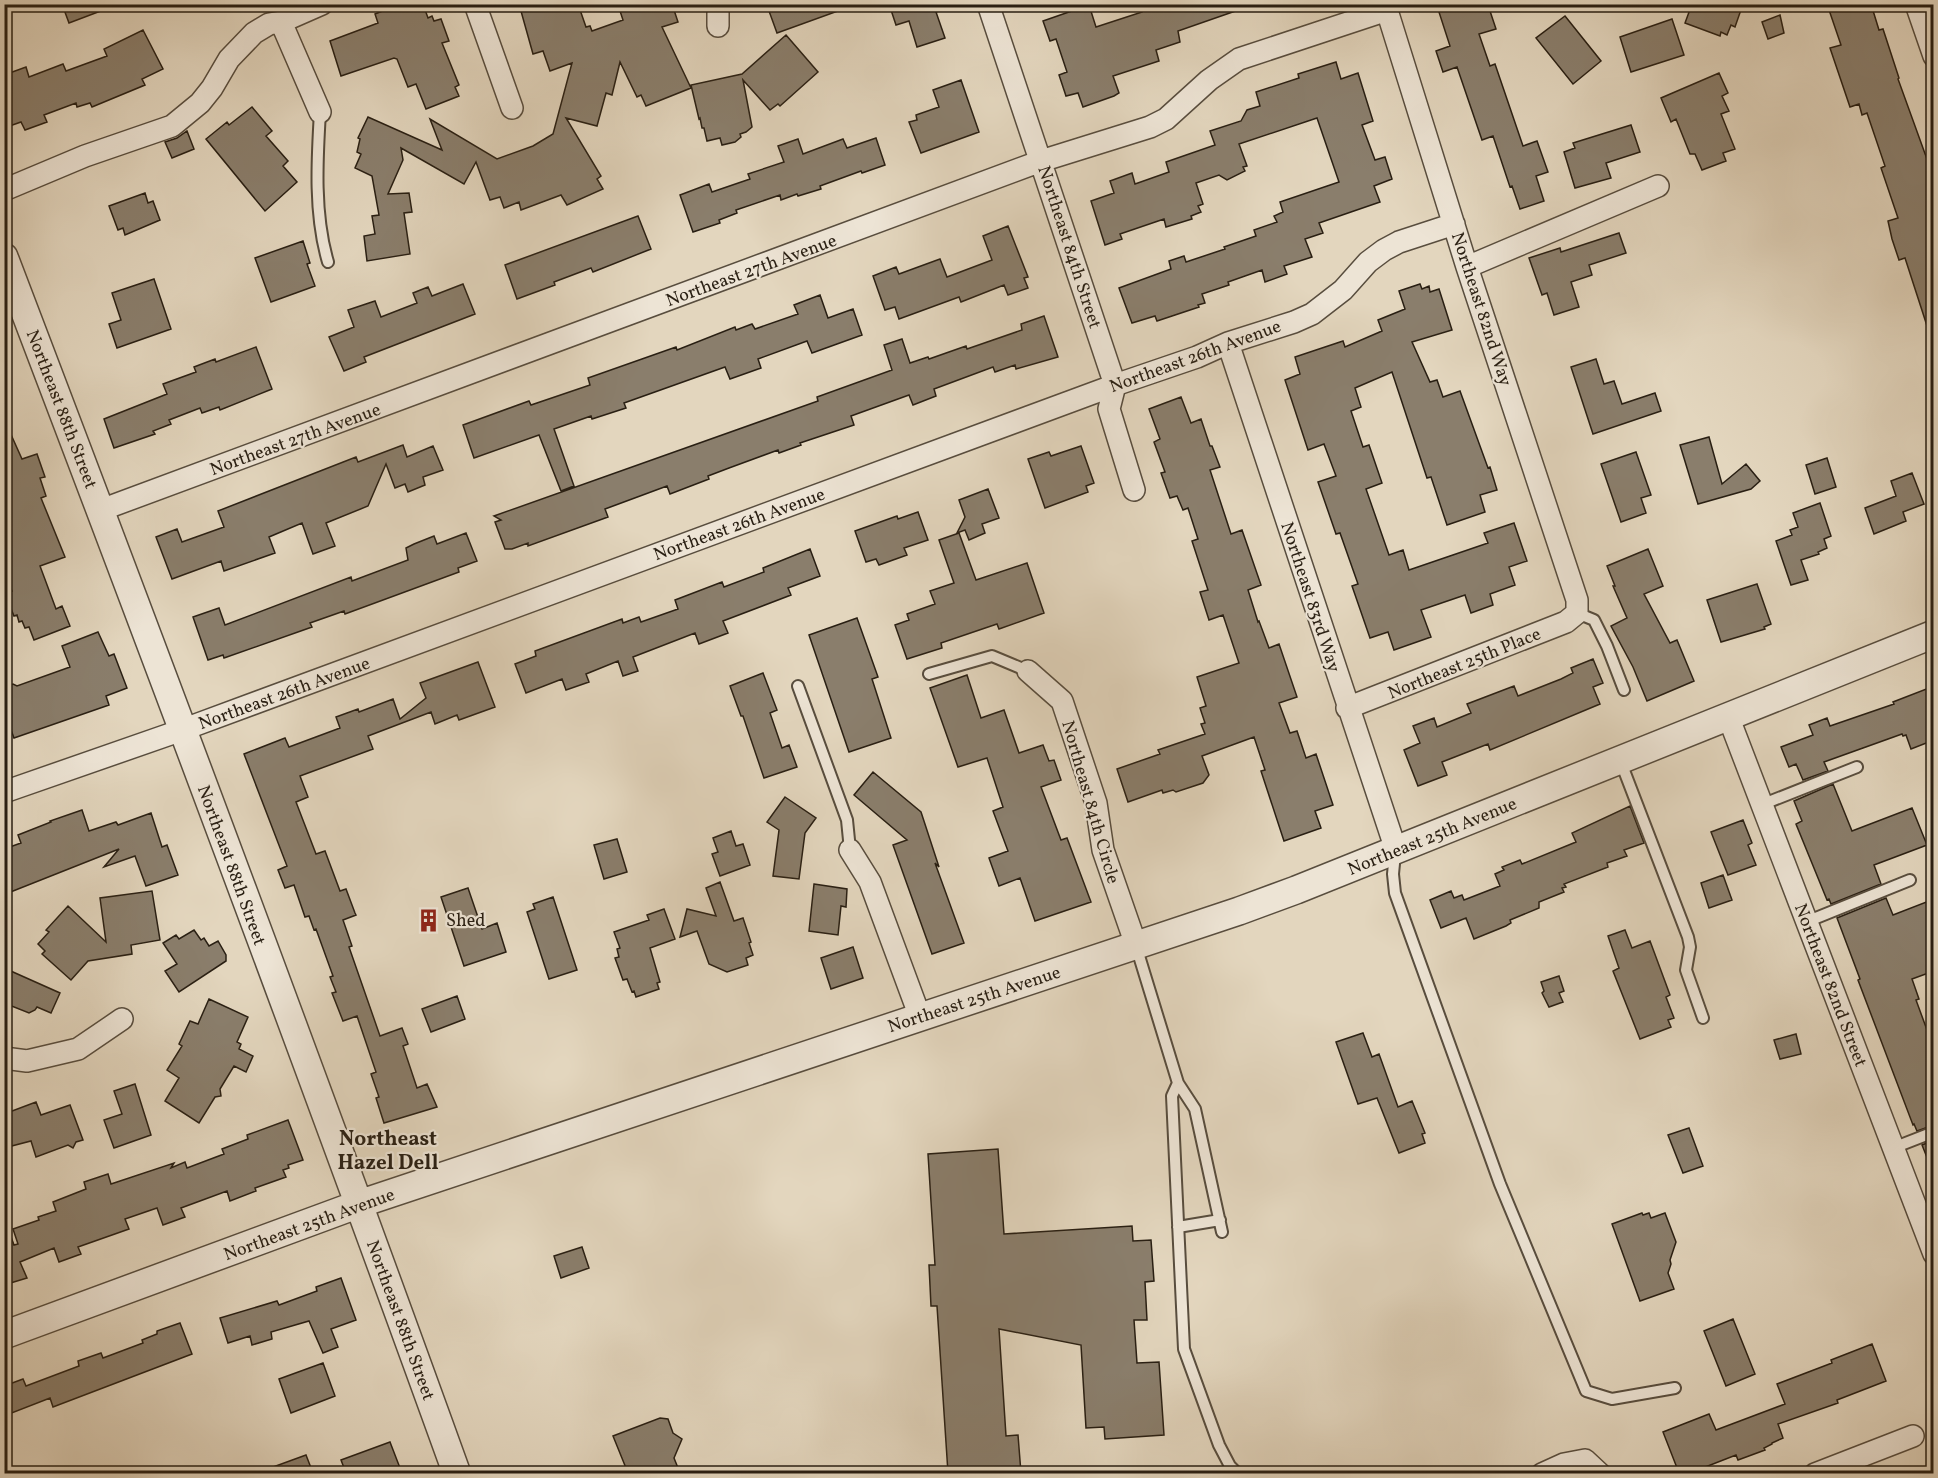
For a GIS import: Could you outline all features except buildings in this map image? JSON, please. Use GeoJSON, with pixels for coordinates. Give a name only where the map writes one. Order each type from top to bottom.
{"type":"FeatureCollection","features":[{"type":"Feature","properties":{"kind":"street"},"geometry":{"type":"LineString","coordinates":[[4,190],[85,156],[172,126],[200,103],[212,88],[229,58],[241,45],[269,24],[280,22],[322,4]]}},
{"type":"Feature","properties":{"kind":"street"},"geometry":{"type":"LineString","coordinates":[[475,4],[512,108]]}},
{"type":"Feature","properties":{"kind":"street"},"geometry":{"type":"LineString","coordinates":[[718,4],[718,26]]}},
{"type":"Feature","properties":{"kind":"street","name":"Northeast 84th Street"},"geometry":{"type":"LineString","coordinates":[[988,4],[1115,385],[1108,409],[1134,490]]}},
{"type":"Feature","properties":{"kind":"street"},"geometry":{"type":"LineString","coordinates":[[1916,4],[1934,56]]}},
{"type":"Feature","properties":{"kind":"street","name":"Northeast 27th Avenue"},"geometry":{"type":"LineString","coordinates":[[101,510],[1041,161],[1150,127],[1166,119],[1209,80],[1239,59],[1386,7]]}},
{"type":"Feature","properties":{"kind":"street","name":"Northeast 82nd Way"},"geometry":{"type":"LineString","coordinates":[[1386,7],[1467,267],[1577,600],[1577,613]]}},
{"type":"Feature","properties":{"kind":"street"},"geometry":{"type":"LineString","coordinates":[[280,22],[320,112]]}},
{"type":"Feature","properties":{"kind":"street"},"geometry":{"type":"LineString","coordinates":[[1467,267],[1658,186]]}},
{"type":"Feature","properties":{"kind":"street","name":"Northeast 26th Avenue"},"geometry":{"type":"LineString","coordinates":[[4,792],[182,730],[1115,385],[1197,357],[1228,343],[1294,322],[1312,314],[1343,290],[1368,262],[1384,250],[1399,242],[1454,224]]}},
{"type":"Feature","properties":{"kind":"street","name":"Northeast 88th Street"},"geometry":{"type":"LineString","coordinates":[[4,257],[101,510],[457,1473]]}},
{"type":"Feature","properties":{"kind":"street","name":"Northeast 83rd Way"},"geometry":{"type":"LineString","coordinates":[[1228,343],[1347,708],[1396,850]]}},
{"type":"Feature","properties":{"kind":"street","name":"Northeast 25th Place"},"geometry":{"type":"LineString","coordinates":[[1347,708],[1566,622],[1577,613]]}},
{"type":"Feature","properties":{"kind":"street","name":"Northeast 25th Avenue"},"geometry":{"type":"LineString","coordinates":[[4,1335],[359,1204],[1296,890],[1934,634]]}},
{"type":"Feature","properties":{"kind":"street","name":"Northeast 84th Circle"},"geometry":{"type":"LineString","coordinates":[[1028,671],[1062,701],[1096,803],[1103,850],[1136,945]]}},
{"type":"Feature","properties":{"kind":"street","name":"Northeast 82nd Street"},"geometry":{"type":"LineString","coordinates":[[1728,716],[1934,1254]]}},
{"type":"Feature","properties":{"kind":"street"},"geometry":{"type":"LineString","coordinates":[[850,850],[870,882],[920,1017]]}},
{"type":"Feature","properties":{"kind":"street"},"geometry":{"type":"LineString","coordinates":[[4,1058],[27,1061],[78,1049],[122,1019]]}},
{"type":"Feature","properties":{"kind":"street"},"geometry":{"type":"LineString","coordinates":[[1815,1473],[1913,1436]]}},
{"type":"Feature","properties":{"kind":"street"},"geometry":{"type":"LineString","coordinates":[[1542,1473],[1564,1464],[1585,1460],[1600,1473]]}},
{"type":"Feature","properties":{"kind":"lane"},"geometry":{"type":"LineString","coordinates":[[320,112],[317,155],[319,196],[323,245],[328,262]]}},
{"type":"Feature","properties":{"kind":"lane"},"geometry":{"type":"LineString","coordinates":[[1577,613],[1594,620],[1624,690]]}},
{"type":"Feature","properties":{"kind":"lane"},"geometry":{"type":"LineString","coordinates":[[929,674],[992,656],[1028,671]]}},
{"type":"Feature","properties":{"kind":"lane"},"geometry":{"type":"LineString","coordinates":[[798,686],[847,820],[850,850]]}},
{"type":"Feature","properties":{"kind":"lane"},"geometry":{"type":"LineString","coordinates":[[1620,760],[1688,936],[1690,947],[1686,970],[1703,1018]]}},
{"type":"Feature","properties":{"kind":"lane"},"geometry":{"type":"LineString","coordinates":[[1761,805],[1857,767]]}},
{"type":"Feature","properties":{"kind":"lane"},"geometry":{"type":"LineString","coordinates":[[1396,850],[1393,874],[1395,893],[1500,1184],[1586,1391],[1612,1400],[1675,1388]]}},
{"type":"Feature","properties":{"kind":"lane"},"geometry":{"type":"LineString","coordinates":[[1806,922],[1910,880]]}},
{"type":"Feature","properties":{"kind":"lane"},"geometry":{"type":"LineString","coordinates":[[1136,945],[1178,1083],[1195,1109],[1222,1232]]}},
{"type":"Feature","properties":{"kind":"lane"},"geometry":{"type":"LineString","coordinates":[[1178,1083],[1172,1096],[1184,1349],[1219,1445],[1230,1466],[1238,1473]]}},
{"type":"Feature","properties":{"kind":"lane"},"geometry":{"type":"LineString","coordinates":[[1893,1148],[1934,1132]]}},
{"type":"Feature","properties":{"kind":"lane"},"geometry":{"type":"LineString","coordinates":[[1178,1227],[1220,1220]]}},
{"type":"Feature","properties":{"kind":"place","name":"Shed"},"geometry":{"type":"Point","coordinates":[428,920]}},
{"type":"Feature","properties":{"kind":"district","name":"Northeast Hazel Dell"},"geometry":{"type":"Point","coordinates":[388,1150]}}]}
